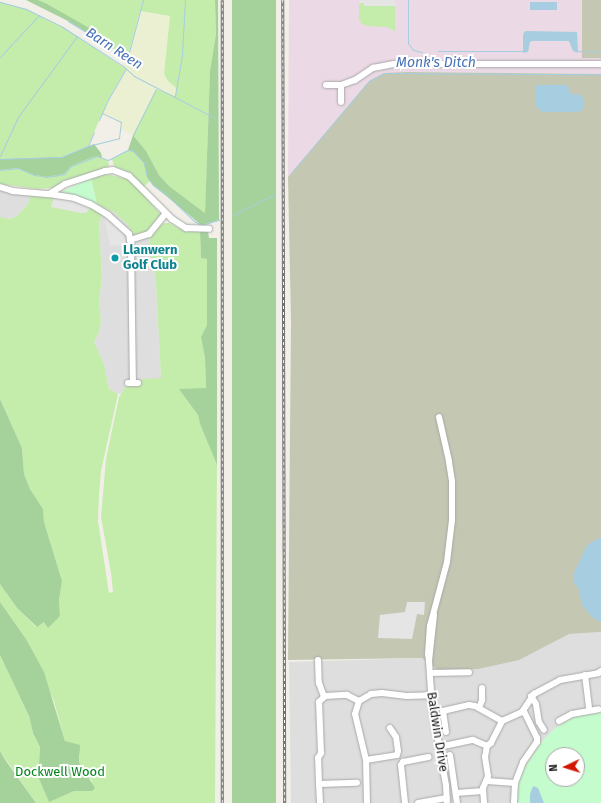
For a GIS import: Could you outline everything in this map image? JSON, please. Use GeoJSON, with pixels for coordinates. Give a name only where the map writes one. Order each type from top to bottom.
{"type":"FeatureCollection","features":[{"type":"Feature","properties":{"kind":"street"},"geometry":{"type":"LineString","coordinates":[[326,85],[341,85],[355,80],[373,68],[394,64],[601,64]]}},
{"type":"Feature","properties":{"kind":"street"},"geometry":{"type":"LineString","coordinates":[[341,85],[341,102]]}},
{"type":"Feature","properties":{"kind":"street"},"geometry":{"type":"LineString","coordinates":[[49,194],[65,184],[105,171],[113,170],[129,176],[165,214],[186,228],[209,229]]}},
{"type":"Feature","properties":{"kind":"street"},"geometry":{"type":"LineString","coordinates":[[0,187],[13,191],[74,198],[90,204],[108,215],[129,234],[133,383]]}},
{"type":"Feature","properties":{"kind":"street"},"geometry":{"type":"LineString","coordinates":[[130,240],[149,234],[165,214]]}},
{"type":"Feature","properties":{"kind":"street","name":"Baldwin Drive"},"geometry":{"type":"LineString","coordinates":[[439,417],[449,461],[452,520],[446,562],[434,615],[433,638],[429,661],[431,695],[447,800]]}},
{"type":"Feature","properties":{"kind":"street"},"geometry":{"type":"LineString","coordinates":[[318,660],[322,670],[319,684],[324,697]]}},
{"type":"Feature","properties":{"kind":"street"},"geometry":{"type":"LineString","coordinates":[[484,803],[483,791],[488,774],[485,755],[487,746],[491,743],[502,721],[524,711],[531,696],[560,680],[598,673],[601,671]]}},
{"type":"Feature","properties":{"kind":"street"},"geometry":{"type":"LineString","coordinates":[[430,673],[469,672]]}},
{"type":"Feature","properties":{"kind":"street"},"geometry":{"type":"LineString","coordinates":[[585,675],[589,710]]}},
{"type":"Feature","properties":{"kind":"street"},"geometry":{"type":"LineString","coordinates":[[480,708],[482,688]]}},
{"type":"Feature","properties":{"kind":"street"},"geometry":{"type":"LineString","coordinates":[[367,803],[366,760],[355,714],[359,701],[371,694],[391,693],[407,696],[431,695]]}},
{"type":"Feature","properties":{"kind":"street"},"geometry":{"type":"LineString","coordinates":[[320,803],[318,758],[321,753],[319,702],[324,697],[347,695],[359,701]]}},
{"type":"Feature","properties":{"kind":"street"},"geometry":{"type":"LineString","coordinates":[[531,696],[536,704],[539,722],[544,730]]}},
{"type":"Feature","properties":{"kind":"street"},"geometry":{"type":"LineString","coordinates":[[446,732],[443,711],[469,705],[480,708],[502,721]]}},
{"type":"Feature","properties":{"kind":"street"},"geometry":{"type":"LineString","coordinates":[[559,721],[572,714],[599,709]]}},
{"type":"Feature","properties":{"kind":"street"},"geometry":{"type":"LineString","coordinates":[[514,803],[515,783],[523,762],[534,746],[537,738],[524,711]]}},
{"type":"Feature","properties":{"kind":"street"},"geometry":{"type":"LineString","coordinates":[[366,760],[397,755],[398,751],[396,737],[390,728]]}},
{"type":"Feature","properties":{"kind":"street"},"geometry":{"type":"LineString","coordinates":[[439,747],[473,740],[487,746]]}},
{"type":"Feature","properties":{"kind":"street"},"geometry":{"type":"LineString","coordinates":[[450,755],[457,803]]}},
{"type":"Feature","properties":{"kind":"street"},"geometry":{"type":"LineString","coordinates":[[405,803],[401,765],[403,762],[430,757]]}},
{"type":"Feature","properties":{"kind":"street"},"geometry":{"type":"LineString","coordinates":[[487,781],[515,783]]}},
{"type":"Feature","properties":{"kind":"street"},"geometry":{"type":"LineString","coordinates":[[319,784],[357,783]]}},
{"type":"Feature","properties":{"kind":"street"},"geometry":{"type":"LineString","coordinates":[[456,793],[483,791]]}},
{"type":"Feature","properties":{"kind":"street"},"geometry":{"type":"LineString","coordinates":[[418,803],[447,800]]}},
{"type":"Feature","properties":{"kind":"shaded area"},"geometry":{"type":"Polygon","coordinates":[[[289,0],[601,0],[601,74],[407,72],[369,81],[288,177],[289,0]]]}},
{"type":"Feature","properties":{"kind":"shaded area"},"geometry":{"type":"Polygon","coordinates":[[[359,0],[394,0],[396,6],[364,6],[364,3],[359,3],[359,0]]]}},
{"type":"Feature","properties":{"kind":"shaded area"},"geometry":{"type":"Polygon","coordinates":[[[582,0],[601,0],[601,58],[582,58],[582,0]]]}},
{"type":"Feature","properties":{"kind":"shaded area"},"geometry":{"type":"Polygon","coordinates":[[[140,11],[170,16],[164,74],[168,81],[176,88],[175,96],[156,89],[133,135],[120,129],[121,122],[102,113],[126,69],[123,66],[131,48],[140,11]]]}},
{"type":"Feature","properties":{"kind":"shaded area"},"geometry":{"type":"Polygon","coordinates":[[[384,73],[601,74],[601,632],[569,634],[519,660],[478,669],[438,670],[422,658],[288,660],[291,321],[288,177],[369,81],[384,73]]]}},
{"type":"Feature","properties":{"kind":"shaded area"},"geometry":{"type":"Polygon","coordinates":[[[0,189],[31,195],[28,204],[17,216],[10,219],[0,217],[0,189]]]}},
{"type":"Feature","properties":{"kind":"shaded area"},"geometry":{"type":"Polygon","coordinates":[[[54,197],[75,201],[89,206],[89,209],[86,213],[81,213],[51,207],[54,197]]]}},
{"type":"Feature","properties":{"kind":"shaded area"},"geometry":{"type":"Polygon","coordinates":[[[104,208],[114,212],[127,224],[136,237],[149,236],[156,283],[161,378],[141,385],[126,386],[122,393],[118,394],[109,389],[104,364],[94,342],[99,332],[101,321],[99,301],[102,278],[99,224],[104,208]]]}},
{"type":"Feature","properties":{"kind":"shaded area"},"geometry":{"type":"Polygon","coordinates":[[[104,214],[124,235],[127,243],[128,257],[122,257],[121,245],[110,246],[104,214]]]}},
{"type":"Feature","properties":{"kind":"shaded area"},"geometry":{"type":"Polygon","coordinates":[[[407,602],[425,602],[424,615],[417,614],[412,639],[378,638],[380,615],[405,612],[407,602]]]}},
{"type":"Feature","properties":{"kind":"shaded area"},"geometry":{"type":"Polygon","coordinates":[[[601,632],[601,710],[568,720],[544,739],[526,765],[519,780],[515,803],[291,803],[289,662],[422,658],[438,670],[567,634],[601,632]]]}},
{"type":"Feature","properties":{"kind":"green space"},"geometry":{"type":"Polygon","coordinates":[[[26,0],[38,0],[47,4],[109,40],[112,48],[68,21],[26,0]]]}},
{"type":"Feature","properties":{"kind":"green space"},"geometry":{"type":"Polygon","coordinates":[[[38,0],[215,0],[216,34],[210,71],[205,213],[169,186],[159,175],[146,151],[133,135],[156,89],[175,96],[176,88],[168,81],[164,74],[170,16],[140,11],[128,56],[112,48],[109,40],[38,0]]]}},
{"type":"Feature","properties":{"kind":"green space"},"geometry":{"type":"Polygon","coordinates":[[[215,0],[218,0],[219,220],[201,225],[153,185],[147,177],[144,163],[133,151],[128,150],[133,135],[146,151],[159,175],[169,186],[205,213],[210,71],[216,34],[215,0]]]}},
{"type":"Feature","properties":{"kind":"green space"},"geometry":{"type":"Polygon","coordinates":[[[232,0],[276,0],[276,803],[232,803],[232,0]]]}},
{"type":"Feature","properties":{"kind":"green space"},"geometry":{"type":"Polygon","coordinates":[[[0,2],[26,9],[61,26],[126,69],[109,98],[88,146],[62,157],[0,159],[0,2]]]}},
{"type":"Feature","properties":{"kind":"green space"},"geometry":{"type":"Polygon","coordinates":[[[359,3],[364,3],[365,6],[395,6],[395,31],[387,27],[367,26],[362,24],[359,20],[359,3]]]}},
{"type":"Feature","properties":{"kind":"green space"},"geometry":{"type":"Polygon","coordinates":[[[94,144],[101,153],[102,158],[97,156],[71,166],[64,174],[46,177],[34,175],[18,168],[0,170],[0,159],[62,157],[94,144]]]}},
{"type":"Feature","properties":{"kind":"green space"},"geometry":{"type":"Polygon","coordinates":[[[128,150],[133,151],[144,163],[150,181],[143,187],[127,172],[114,166],[112,159],[128,150]]]}},
{"type":"Feature","properties":{"kind":"green space"},"geometry":{"type":"Polygon","coordinates":[[[97,156],[108,160],[109,166],[52,188],[38,189],[0,184],[0,170],[18,168],[34,175],[46,177],[64,174],[71,166],[97,156]]]}},
{"type":"Feature","properties":{"kind":"green space"},"geometry":{"type":"Polygon","coordinates":[[[98,175],[111,175],[126,179],[134,184],[161,215],[145,234],[136,237],[127,224],[114,212],[97,205],[91,178],[98,175]]]}},
{"type":"Feature","properties":{"kind":"green space"},"geometry":{"type":"Polygon","coordinates":[[[91,178],[97,205],[85,199],[59,193],[91,178]]]}},
{"type":"Feature","properties":{"kind":"green space","name":"Llanwern Golf Club"},"geometry":{"type":"Polygon","coordinates":[[[31,195],[54,197],[88,205],[102,214],[99,224],[102,278],[99,301],[101,321],[99,332],[94,342],[104,364],[109,389],[118,394],[101,471],[99,496],[98,521],[109,593],[113,592],[111,573],[101,517],[106,459],[119,397],[126,386],[141,385],[141,379],[161,378],[156,283],[149,236],[163,223],[169,223],[184,231],[200,232],[201,257],[207,259],[207,325],[201,337],[205,358],[206,389],[180,389],[198,415],[200,424],[217,465],[215,803],[36,803],[0,751],[0,655],[29,716],[33,733],[40,747],[39,764],[36,772],[49,801],[74,791],[92,791],[92,781],[79,762],[80,754],[74,745],[65,741],[54,701],[26,639],[0,602],[0,584],[17,608],[36,627],[44,622],[48,627],[60,616],[59,600],[62,581],[44,522],[43,509],[30,489],[24,474],[22,448],[0,399],[0,217],[10,219],[17,216],[28,204],[31,195]]]}},
{"type":"Feature","properties":{"kind":"green space"},"geometry":{"type":"Polygon","coordinates":[[[200,232],[208,232],[209,238],[217,238],[217,465],[200,424],[198,415],[179,389],[206,388],[205,358],[201,337],[207,325],[207,259],[201,258],[200,232]]]}},
{"type":"Feature","properties":{"kind":"green space"},"geometry":{"type":"Polygon","coordinates":[[[0,399],[22,448],[24,474],[30,489],[43,509],[44,522],[62,581],[59,600],[60,616],[48,628],[44,622],[37,627],[17,608],[0,584],[0,399]]]}},
{"type":"Feature","properties":{"kind":"green space","name":"Dockwell Wood"},"geometry":{"type":"Polygon","coordinates":[[[0,602],[26,639],[44,672],[65,741],[80,745],[79,762],[95,788],[92,791],[74,791],[49,802],[36,772],[39,764],[40,747],[33,733],[29,716],[0,655],[0,602]]]}},
{"type":"Feature","properties":{"kind":"green space"},"geometry":{"type":"Polygon","coordinates":[[[601,711],[601,803],[515,803],[519,780],[526,765],[544,739],[553,730],[580,715],[601,711]]]}},
{"type":"Feature","properties":{"kind":"green space"},"geometry":{"type":"Polygon","coordinates":[[[0,751],[6,761],[36,803],[0,803],[0,751]]]}},
{"type":"Feature","properties":{"kind":"water"},"geometry":{"type":"Polygon","coordinates":[[[530,2],[557,2],[557,10],[530,10],[530,2]]]}},
{"type":"Feature","properties":{"kind":"water"},"geometry":{"type":"Polygon","coordinates":[[[524,32],[577,32],[578,53],[573,51],[569,41],[532,41],[530,42],[528,52],[523,53],[523,36],[524,32]]]}},
{"type":"Feature","properties":{"kind":"water"},"geometry":{"type":"Polygon","coordinates":[[[536,85],[567,85],[571,94],[581,95],[583,98],[583,108],[581,111],[577,112],[542,112],[536,106],[536,85]]]}},
{"type":"Feature","properties":{"kind":"water"},"geometry":{"type":"Polygon","coordinates":[[[601,537],[601,622],[592,617],[582,605],[578,587],[573,582],[574,573],[587,545],[601,537]]]}},
{"type":"Feature","properties":{"kind":"water"},"geometry":{"type":"Polygon","coordinates":[[[533,786],[538,788],[544,803],[530,803],[530,794],[533,786]]]}},
{"type":"Feature","properties":{"kind":"waterway"},"geometry":{"type":"LineString","coordinates":[[117,50],[128,56],[143,0]]}},
{"type":"Feature","properties":{"kind":"waterway"},"geometry":{"type":"LineString","coordinates":[[175,96],[182,55],[185,0]]}},
{"type":"Feature","properties":{"kind":"waterway"},"geometry":{"type":"LineString","coordinates":[[408,0],[408,43],[413,50],[422,52]]}},
{"type":"Feature","properties":{"kind":"waterway","name":"Barn Reen"},"geometry":{"type":"LineString","coordinates":[[0,2],[26,9],[61,26],[123,66],[134,76],[215,118]]}},
{"type":"Feature","properties":{"kind":"waterway"},"geometry":{"type":"LineString","coordinates":[[0,57],[39,15]]}},
{"type":"Feature","properties":{"kind":"waterway"},"geometry":{"type":"LineString","coordinates":[[68,21],[112,48]]}},
{"type":"Feature","properties":{"kind":"waterway"},"geometry":{"type":"LineString","coordinates":[[0,156],[18,117],[77,36]]}},
{"type":"Feature","properties":{"kind":"waterway"},"geometry":{"type":"LineString","coordinates":[[438,51],[523,51]]}},
{"type":"Feature","properties":{"kind":"waterway"},"geometry":{"type":"LineString","coordinates":[[578,51],[601,52]]}},
{"type":"Feature","properties":{"kind":"waterway"},"geometry":{"type":"LineString","coordinates":[[99,120],[109,98],[126,69]]}},
{"type":"Feature","properties":{"kind":"waterway","name":"Monk's Ditch"},"geometry":{"type":"LineString","coordinates":[[291,173],[369,81],[384,73],[601,74]]}},
{"type":"Feature","properties":{"kind":"waterway"},"geometry":{"type":"LineString","coordinates":[[133,135],[156,89]]}},
{"type":"Feature","properties":{"kind":"waterway"},"geometry":{"type":"LineString","coordinates":[[0,159],[62,157],[88,146],[119,138],[121,122],[102,113]]}},
{"type":"Feature","properties":{"kind":"waterway"},"geometry":{"type":"LineString","coordinates":[[88,146],[94,132]]}},
{"type":"Feature","properties":{"kind":"waterway","name":"Monk's Ditch"},"geometry":{"type":"LineString","coordinates":[[0,170],[18,168],[34,175],[46,177],[64,174],[71,166],[97,156],[108,160],[128,150],[133,151],[144,163],[147,177],[153,185],[170,198],[194,221],[201,225],[219,220]]}},
{"type":"Feature","properties":{"kind":"waterway","name":"Monk's Ditch"},"geometry":{"type":"LineString","coordinates":[[233,215],[275,194]]}},
{"type":"Feature","properties":{"kind":"railway"},"geometry":{"type":"LineString","coordinates":[[222,0],[222,803]]}},
{"type":"Feature","properties":{"kind":"railway"},"geometry":{"type":"LineString","coordinates":[[283,0],[285,803]]}},
{"type":"Feature","properties":{"kind":"place","name":"Llanwern Golf Club"},"geometry":{"type":"Point","coordinates":[115,258]}}]}
